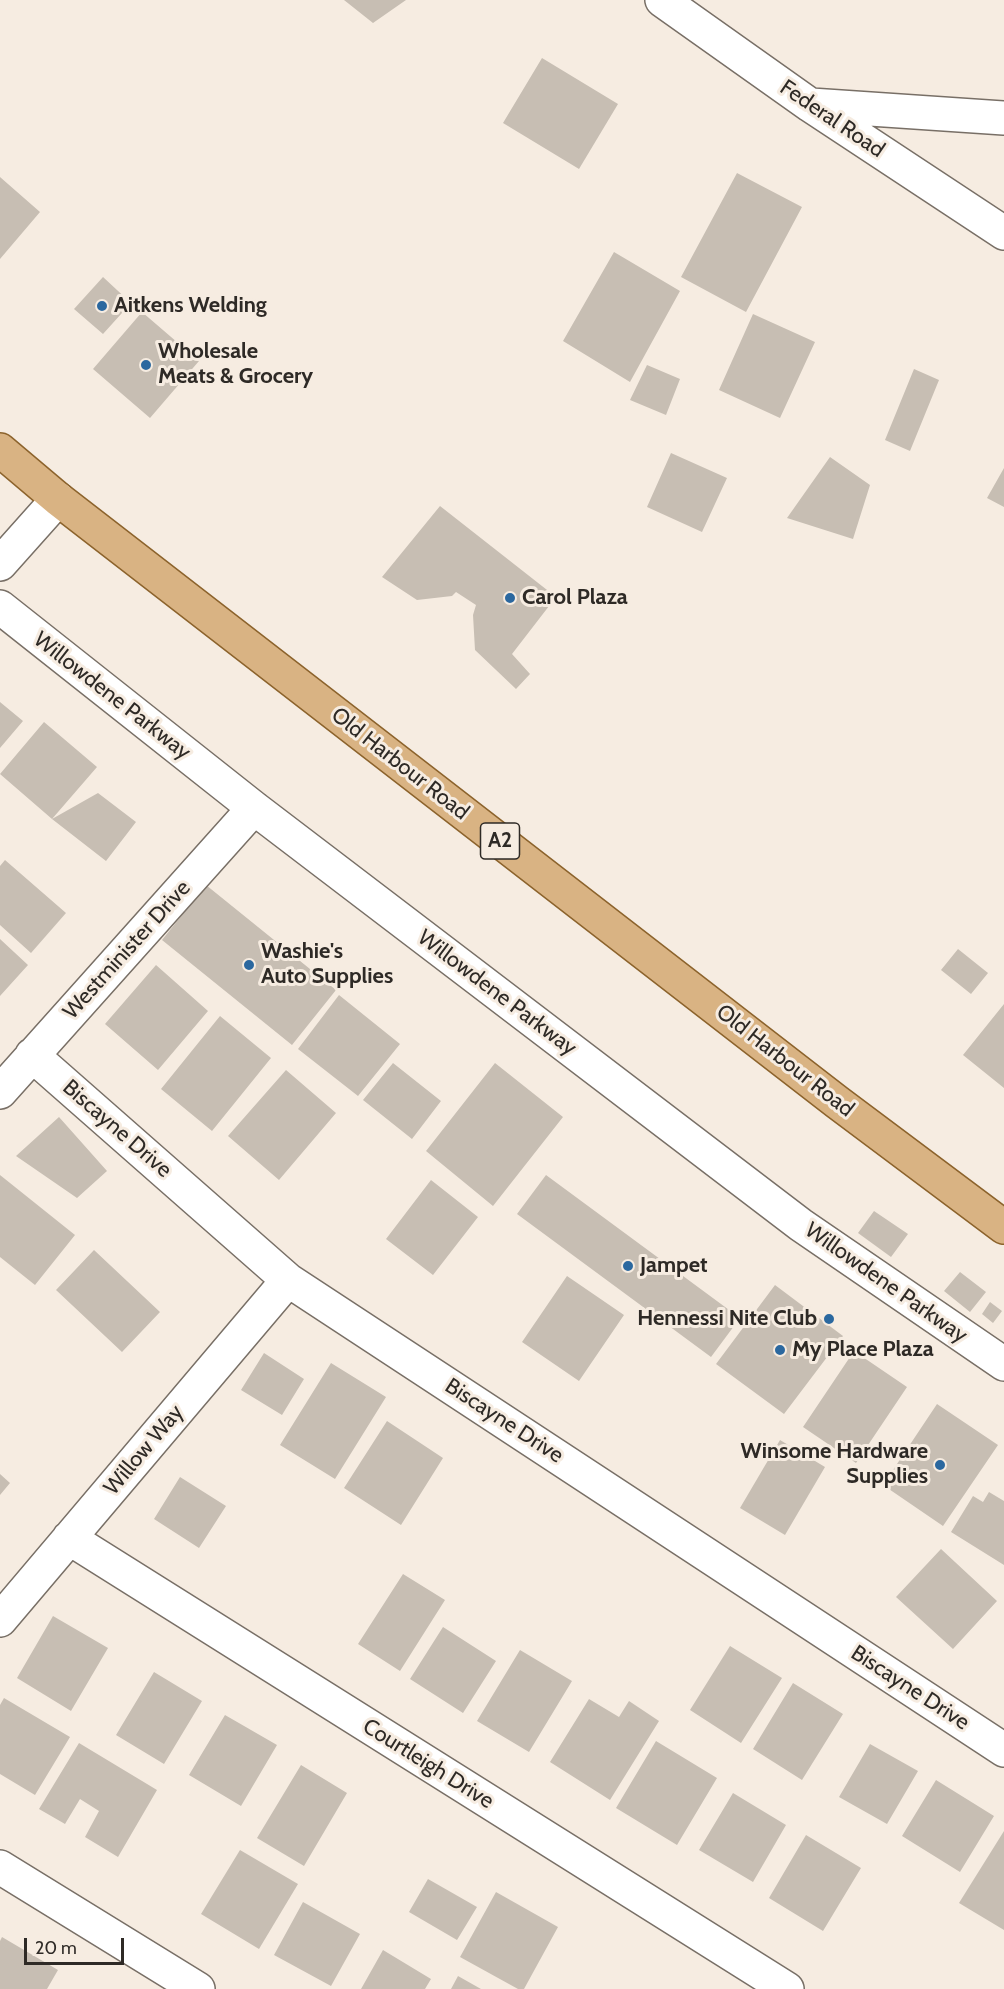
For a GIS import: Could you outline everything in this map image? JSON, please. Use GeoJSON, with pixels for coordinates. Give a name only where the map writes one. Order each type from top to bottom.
{"type":"FeatureCollection","features":[{"type":"Feature","properties":{"kind":"main road","name":"Old Harbour Road"},"geometry":{"type":"LineString","coordinates":[[0,450],[58,499],[837,1102],[1004,1227]]}},
{"type":"Feature","properties":{"kind":"street","name":"Federal Road"},"geometry":{"type":"LineString","coordinates":[[662,0],[810,105],[1004,233]]}},
{"type":"Feature","properties":{"kind":"street"},"geometry":{"type":"LineString","coordinates":[[810,105],[1004,118]]}},
{"type":"Feature","properties":{"kind":"street"},"geometry":{"type":"LineString","coordinates":[[0,564],[58,499]]}},
{"type":"Feature","properties":{"kind":"street","name":"Willowdene Parkway"},"geometry":{"type":"LineString","coordinates":[[0,607],[254,808],[801,1225],[1004,1364]]}},
{"type":"Feature","properties":{"kind":"street","name":"Westminister Drive"},"geometry":{"type":"LineString","coordinates":[[0,1092],[254,808]]}},
{"type":"Feature","properties":{"kind":"street","name":"Biscayne Drive"},"geometry":{"type":"LineString","coordinates":[[32,1055],[288,1280],[1004,1750]]}},
{"type":"Feature","properties":{"kind":"street","name":"Willow Way"},"geometry":{"type":"LineString","coordinates":[[0,1620],[288,1280]]}},
{"type":"Feature","properties":{"kind":"street","name":"Courtleigh Drive"},"geometry":{"type":"LineString","coordinates":[[69,1538],[787,1989]]}},
{"type":"Feature","properties":{"kind":"street"},"geometry":{"type":"LineString","coordinates":[[0,1867],[198,1989]]}},
{"type":"Feature","properties":{"kind":"building"},"geometry":{"type":"Polygon","coordinates":[[[344,0],[406,0],[373,23],[344,0]]]}},
{"type":"Feature","properties":{"kind":"building"},"geometry":{"type":"Polygon","coordinates":[[[542,58],[618,104],[579,169],[503,123],[542,58]]]}},
{"type":"Feature","properties":{"kind":"building"},"geometry":{"type":"Polygon","coordinates":[[[737,173],[802,207],[746,312],[681,277],[737,173]]]}},
{"type":"Feature","properties":{"kind":"building"},"geometry":{"type":"Polygon","coordinates":[[[0,177],[40,212],[0,259],[0,177]]]}},
{"type":"Feature","properties":{"kind":"building"},"geometry":{"type":"Polygon","coordinates":[[[614,252],[680,291],[630,382],[563,341],[614,252]]]}},
{"type":"Feature","properties":{"kind":"building","name":"Aitkens Welding"},"geometry":{"type":"Polygon","coordinates":[[[103,277],[131,303],[103,334],[74,309],[103,277]]]}},
{"type":"Feature","properties":{"kind":"building","name":"Wholesale Meats & Grocery"},"geometry":{"type":"Polygon","coordinates":[[[142,312],[199,361],[150,418],[93,369],[142,312]]]}},
{"type":"Feature","properties":{"kind":"building"},"geometry":{"type":"Polygon","coordinates":[[[753,314],[815,342],[780,418],[719,390],[753,314]]]}},
{"type":"Feature","properties":{"kind":"building"},"geometry":{"type":"Polygon","coordinates":[[[647,365],[680,379],[666,415],[630,400],[647,365]]]}},
{"type":"Feature","properties":{"kind":"building"},"geometry":{"type":"Polygon","coordinates":[[[914,369],[939,380],[910,451],[885,440],[914,369]]]}},
{"type":"Feature","properties":{"kind":"building"},"geometry":{"type":"Polygon","coordinates":[[[671,453],[727,478],[702,532],[647,507],[671,453]]]}},
{"type":"Feature","properties":{"kind":"building"},"geometry":{"type":"Polygon","coordinates":[[[830,457],[870,485],[853,539],[787,518],[830,457]]]}},
{"type":"Feature","properties":{"kind":"building"},"geometry":{"type":"Polygon","coordinates":[[[1004,468],[1004,507],[987,498],[1004,468]]]}},
{"type":"Feature","properties":{"kind":"building","name":"Carol Plaza"},"geometry":{"type":"Polygon","coordinates":[[[440,506],[556,597],[512,654],[530,674],[516,689],[475,650],[473,615],[476,605],[456,592],[452,596],[417,600],[382,577],[440,506]]]}},
{"type":"Feature","properties":{"kind":"building"},"geometry":{"type":"Polygon","coordinates":[[[0,702],[23,721],[0,748],[0,702]]]}},
{"type":"Feature","properties":{"kind":"building"},"geometry":{"type":"Polygon","coordinates":[[[44,722],[97,767],[52,819],[0,774],[44,722]]]}},
{"type":"Feature","properties":{"kind":"building"},"geometry":{"type":"Polygon","coordinates":[[[98,793],[136,822],[106,861],[52,819],[98,793]]]}},
{"type":"Feature","properties":{"kind":"building"},"geometry":{"type":"Polygon","coordinates":[[[5,860],[66,913],[31,953],[0,925],[0,866],[5,860]]]}},
{"type":"Feature","properties":{"kind":"building","name":"Washie's Auto Supplies"},"geometry":{"type":"Polygon","coordinates":[[[206,885],[336,990],[292,1045],[162,940],[206,885]]]}},
{"type":"Feature","properties":{"kind":"building"},"geometry":{"type":"Polygon","coordinates":[[[0,939],[28,965],[0,996],[0,939]]]}},
{"type":"Feature","properties":{"kind":"building"},"geometry":{"type":"Polygon","coordinates":[[[958,949],[988,973],[971,994],[941,970],[958,949]]]}},
{"type":"Feature","properties":{"kind":"building"},"geometry":{"type":"Polygon","coordinates":[[[156,965],[208,1011],[158,1070],[105,1024],[156,965]]]}},
{"type":"Feature","properties":{"kind":"building"},"geometry":{"type":"Polygon","coordinates":[[[339,995],[400,1044],[358,1096],[298,1049],[339,995]]]}},
{"type":"Feature","properties":{"kind":"building"},"geometry":{"type":"Polygon","coordinates":[[[1004,1004],[1004,1088],[963,1055],[1004,1004]]]}},
{"type":"Feature","properties":{"kind":"building"},"geometry":{"type":"Polygon","coordinates":[[[220,1016],[271,1058],[212,1131],[161,1089],[220,1016]]]}},
{"type":"Feature","properties":{"kind":"building"},"geometry":{"type":"Polygon","coordinates":[[[393,1063],[441,1101],[412,1139],[363,1100],[393,1063]]]}},
{"type":"Feature","properties":{"kind":"building"},"geometry":{"type":"Polygon","coordinates":[[[495,1063],[563,1117],[493,1206],[426,1151],[495,1063]]]}},
{"type":"Feature","properties":{"kind":"building"},"geometry":{"type":"Polygon","coordinates":[[[286,1070],[336,1113],[279,1180],[228,1136],[286,1070]]]}},
{"type":"Feature","properties":{"kind":"building"},"geometry":{"type":"Polygon","coordinates":[[[59,1117],[107,1171],[77,1198],[16,1156],[59,1117]]]}},
{"type":"Feature","properties":{"kind":"building"},"geometry":{"type":"Polygon","coordinates":[[[0,1175],[75,1235],[35,1285],[0,1257],[0,1175]]]}},
{"type":"Feature","properties":{"kind":"building","name":"Jampet"},"geometry":{"type":"Polygon","coordinates":[[[546,1175],[740,1318],[711,1357],[517,1214],[546,1175]]]}},
{"type":"Feature","properties":{"kind":"building"},"geometry":{"type":"Polygon","coordinates":[[[431,1180],[478,1217],[433,1275],[386,1239],[431,1180]]]}},
{"type":"Feature","properties":{"kind":"building"},"geometry":{"type":"Polygon","coordinates":[[[874,1211],[908,1234],[891,1257],[858,1233],[874,1211]]]}},
{"type":"Feature","properties":{"kind":"building"},"geometry":{"type":"Polygon","coordinates":[[[94,1250],[160,1312],[122,1352],[56,1290],[94,1250]]]}},
{"type":"Feature","properties":{"kind":"building"},"geometry":{"type":"Polygon","coordinates":[[[960,1272],[986,1292],[970,1312],[944,1291],[960,1272]]]}},
{"type":"Feature","properties":{"kind":"building"},"geometry":{"type":"Polygon","coordinates":[[[567,1276],[624,1315],[579,1381],[522,1342],[567,1276]]]}},
{"type":"Feature","properties":{"kind":"building","name":"My Place Plaza"},"geometry":{"type":"Polygon","coordinates":[[[775,1285],[843,1336],[784,1414],[716,1364],[775,1285]]]}},
{"type":"Feature","properties":{"kind":"building"},"geometry":{"type":"Polygon","coordinates":[[[990,1302],[1002,1311],[993,1323],[982,1314],[990,1302]]]}},
{"type":"Feature","properties":{"kind":"building"},"geometry":{"type":"Polygon","coordinates":[[[854,1351],[907,1387],[856,1463],[803,1427],[854,1351]]]}},
{"type":"Feature","properties":{"kind":"building"},"geometry":{"type":"Polygon","coordinates":[[[264,1353],[304,1379],[282,1415],[241,1390],[264,1353]]]}},
{"type":"Feature","properties":{"kind":"building"},"geometry":{"type":"Polygon","coordinates":[[[331,1363],[386,1397],[335,1479],[280,1445],[331,1363]]]}},
{"type":"Feature","properties":{"kind":"building","name":"Winsome Hardware Supplies"},"geometry":{"type":"Polygon","coordinates":[[[937,1404],[998,1445],[943,1526],[883,1485],[937,1404]]]}},
{"type":"Feature","properties":{"kind":"building"},"geometry":{"type":"Polygon","coordinates":[[[387,1421],[443,1458],[401,1525],[344,1488],[387,1421]]]}},
{"type":"Feature","properties":{"kind":"building"},"geometry":{"type":"Polygon","coordinates":[[[780,1440],[825,1467],[785,1535],[740,1508],[780,1440]]]}},
{"type":"Feature","properties":{"kind":"building"},"geometry":{"type":"Polygon","coordinates":[[[0,1474],[10,1483],[0,1495],[0,1474]]]}},
{"type":"Feature","properties":{"kind":"building"},"geometry":{"type":"Polygon","coordinates":[[[180,1477],[226,1506],[199,1548],[154,1519],[180,1477]]]}},
{"type":"Feature","properties":{"kind":"building"},"geometry":{"type":"Polygon","coordinates":[[[989,1492],[1004,1501],[1004,1565],[951,1532],[973,1496],[983,1502],[989,1492]]]}},
{"type":"Feature","properties":{"kind":"building"},"geometry":{"type":"Polygon","coordinates":[[[941,1549],[997,1601],[953,1649],[896,1597],[941,1549]]]}},
{"type":"Feature","properties":{"kind":"building"},"geometry":{"type":"Polygon","coordinates":[[[403,1574],[445,1600],[400,1671],[358,1644],[403,1574]]]}},
{"type":"Feature","properties":{"kind":"building"},"geometry":{"type":"Polygon","coordinates":[[[53,1616],[108,1648],[71,1711],[17,1678],[53,1616]]]}},
{"type":"Feature","properties":{"kind":"building"},"geometry":{"type":"Polygon","coordinates":[[[443,1627],[496,1661],[463,1713],[410,1679],[443,1627]]]}},
{"type":"Feature","properties":{"kind":"building"},"geometry":{"type":"Polygon","coordinates":[[[730,1646],[782,1678],[741,1743],[690,1710],[730,1646]]]}},
{"type":"Feature","properties":{"kind":"building"},"geometry":{"type":"Polygon","coordinates":[[[520,1650],[572,1681],[529,1752],[477,1721],[520,1650]]]}},
{"type":"Feature","properties":{"kind":"building"},"geometry":{"type":"Polygon","coordinates":[[[154,1672],[202,1701],[164,1764],[116,1735],[154,1672]]]}},
{"type":"Feature","properties":{"kind":"building"},"geometry":{"type":"Polygon","coordinates":[[[793,1683],[843,1714],[802,1780],[753,1749],[793,1683]]]}},
{"type":"Feature","properties":{"kind":"building"},"geometry":{"type":"Polygon","coordinates":[[[4,1698],[70,1737],[35,1795],[0,1774],[0,1705],[4,1698]]]}},
{"type":"Feature","properties":{"kind":"building"},"geometry":{"type":"Polygon","coordinates":[[[589,1699],[619,1717],[629,1701],[659,1721],[610,1800],[550,1762],[589,1699]]]}},
{"type":"Feature","properties":{"kind":"building"},"geometry":{"type":"Polygon","coordinates":[[[225,1715],[277,1745],[241,1806],[189,1775],[225,1715]]]}},
{"type":"Feature","properties":{"kind":"building"},"geometry":{"type":"Polygon","coordinates":[[[656,1741],[717,1778],[677,1845],[616,1808],[656,1741]]]}},
{"type":"Feature","properties":{"kind":"building"},"geometry":{"type":"Polygon","coordinates":[[[79,1743],[157,1790],[118,1857],[85,1837],[99,1811],[80,1799],[65,1824],[39,1809],[79,1743]]]}},
{"type":"Feature","properties":{"kind":"building"},"geometry":{"type":"Polygon","coordinates":[[[870,1744],[918,1771],[887,1824],[839,1797],[870,1744]]]}},
{"type":"Feature","properties":{"kind":"building"},"geometry":{"type":"Polygon","coordinates":[[[301,1765],[347,1793],[304,1866],[257,1838],[301,1765]]]}},
{"type":"Feature","properties":{"kind":"building"},"geometry":{"type":"Polygon","coordinates":[[[936,1780],[994,1816],[960,1872],[902,1836],[936,1780]]]}},
{"type":"Feature","properties":{"kind":"building"},"geometry":{"type":"Polygon","coordinates":[[[733,1793],[786,1825],[753,1882],[699,1850],[733,1793]]]}},
{"type":"Feature","properties":{"kind":"building"},"geometry":{"type":"Polygon","coordinates":[[[1004,1831],[1004,1930],[959,1903],[1004,1831]]]}},
{"type":"Feature","properties":{"kind":"building"},"geometry":{"type":"Polygon","coordinates":[[[806,1835],[861,1868],[823,1931],[769,1898],[806,1835]]]}},
{"type":"Feature","properties":{"kind":"building"},"geometry":{"type":"Polygon","coordinates":[[[240,1850],[298,1884],[259,1949],[201,1914],[240,1850]]]}},
{"type":"Feature","properties":{"kind":"building"},"geometry":{"type":"Polygon","coordinates":[[[428,1879],[477,1907],[457,1940],[409,1912],[428,1879]]]}},
{"type":"Feature","properties":{"kind":"building"},"geometry":{"type":"Polygon","coordinates":[[[496,1892],[558,1927],[524,1989],[518,1989],[460,1957],[496,1892]]]}},
{"type":"Feature","properties":{"kind":"building"},"geometry":{"type":"Polygon","coordinates":[[[303,1902],[360,1934],[331,1986],[274,1955],[303,1902]]]}},
{"type":"Feature","properties":{"kind":"building"},"geometry":{"type":"Polygon","coordinates":[[[2,1937],[58,1970],[47,1989],[0,1989],[0,1941],[2,1937]]]}},
{"type":"Feature","properties":{"kind":"building"},"geometry":{"type":"Polygon","coordinates":[[[383,1950],[431,1979],[425,1989],[361,1989],[383,1950]]]}},
{"type":"Feature","properties":{"kind":"building"},"geometry":{"type":"Polygon","coordinates":[[[458,1976],[481,1989],[451,1989],[458,1976]]]}},
{"type":"Feature","properties":{"kind":"place","name":"Aitkens Welding"},"geometry":{"type":"Point","coordinates":[102,306]}},
{"type":"Feature","properties":{"kind":"place","name":"Wholesale Meats & Grocery"},"geometry":{"type":"Point","coordinates":[146,365]}},
{"type":"Feature","properties":{"kind":"place","name":"Carol Plaza"},"geometry":{"type":"Point","coordinates":[510,598]}},
{"type":"Feature","properties":{"kind":"place","name":"Washie's Auto Supplies"},"geometry":{"type":"Point","coordinates":[249,965]}},
{"type":"Feature","properties":{"kind":"place","name":"Jampet"},"geometry":{"type":"Point","coordinates":[628,1266]}},
{"type":"Feature","properties":{"kind":"place","name":"Hennessi Nite Club"},"geometry":{"type":"Point","coordinates":[829,1319]}},
{"type":"Feature","properties":{"kind":"place","name":"My Place Plaza"},"geometry":{"type":"Point","coordinates":[780,1350]}},
{"type":"Feature","properties":{"kind":"place","name":"Winsome Hardware Supplies"},"geometry":{"type":"Point","coordinates":[940,1465]}}]}
